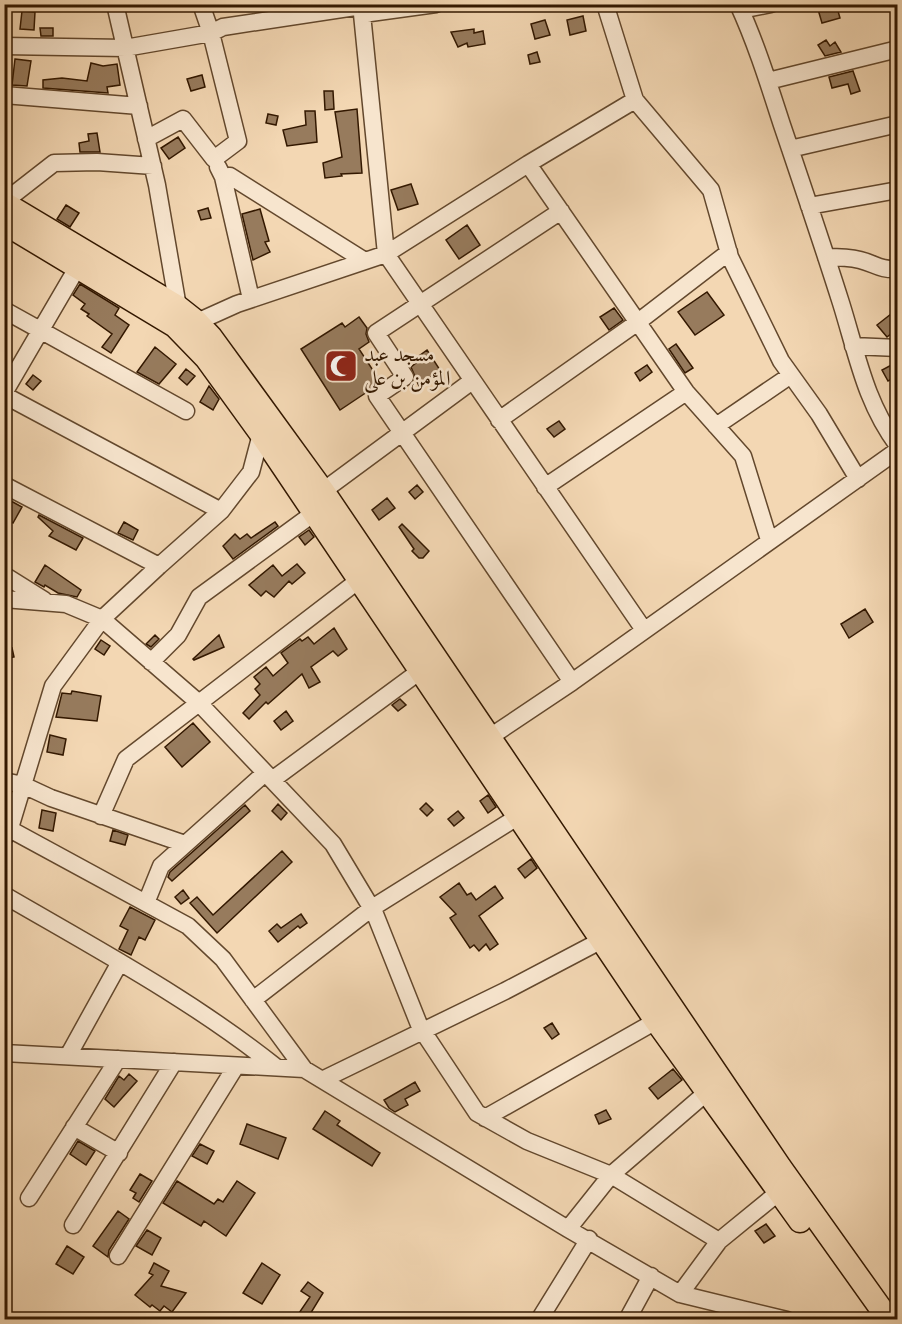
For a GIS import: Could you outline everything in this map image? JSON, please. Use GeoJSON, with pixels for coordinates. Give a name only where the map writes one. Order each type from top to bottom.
{"type":"FeatureCollection","features":[{"type":"Feature","properties":{"kind":"main road"},"geometry":{"type":"LineString","coordinates":[[4,202],[178,307],[197,322],[211,338],[323,491],[780,1167],[889,1320]]}},
{"type":"Feature","properties":{"kind":"main road"},"geometry":{"type":"LineString","coordinates":[[4,223],[155,312],[184,334],[206,358],[261,434],[656,1021],[869,1320]]}},
{"type":"Feature","properties":{"kind":"street"},"geometry":{"type":"LineString","coordinates":[[115,4],[153,166],[178,307]]}},
{"type":"Feature","properties":{"kind":"street"},"geometry":{"type":"LineString","coordinates":[[201,4],[211,33],[237,141],[214,159]]}},
{"type":"Feature","properties":{"kind":"street"},"geometry":{"type":"LineString","coordinates":[[4,46],[125,48],[211,33],[226,36],[369,9],[436,4]]}},
{"type":"Feature","properties":{"kind":"street"},"geometry":{"type":"LineString","coordinates":[[605,4],[634,100],[711,190],[729,252],[781,361],[819,414],[858,479]]}},
{"type":"Feature","properties":{"kind":"street"},"geometry":{"type":"LineString","coordinates":[[490,737],[572,682],[858,479],[897,448],[877,416],[863,380],[768,81],[739,7],[771,4]]}},
{"type":"Feature","properties":{"kind":"street"},"geometry":{"type":"LineString","coordinates":[[369,9],[386,254],[644,630]]}},
{"type":"Feature","properties":{"kind":"street"},"geometry":{"type":"LineString","coordinates":[[768,81],[897,49]]}},
{"type":"Feature","properties":{"kind":"street"},"geometry":{"type":"LineString","coordinates":[[4,94],[139,106]]}},
{"type":"Feature","properties":{"kind":"street"},"geometry":{"type":"LineString","coordinates":[[197,322],[251,299],[386,254],[634,100]]}},
{"type":"Feature","properties":{"kind":"street"},"geometry":{"type":"LineString","coordinates":[[146,139],[183,119],[214,159],[223,177],[251,299]]}},
{"type":"Feature","properties":{"kind":"street"},"geometry":{"type":"LineString","coordinates":[[790,148],[897,124]]}},
{"type":"Feature","properties":{"kind":"street"},"geometry":{"type":"LineString","coordinates":[[4,202],[54,163],[98,162],[153,166]]}},
{"type":"Feature","properties":{"kind":"street"},"geometry":{"type":"LineString","coordinates":[[528,164],[686,392],[742,456],[769,540]]}},
{"type":"Feature","properties":{"kind":"street"},"geometry":{"type":"LineString","coordinates":[[223,177],[230,176],[364,261]]}},
{"type":"Feature","properties":{"kind":"street"},"geometry":{"type":"LineString","coordinates":[[809,206],[897,190]]}},
{"type":"Feature","properties":{"kind":"street"},"geometry":{"type":"LineString","coordinates":[[561,211],[376,333],[405,377],[377,396],[572,682]]}},
{"type":"Feature","properties":{"kind":"street"},"geometry":{"type":"LineString","coordinates":[[499,420],[638,322],[729,252]]}},
{"type":"Feature","properties":{"kind":"street"},"geometry":{"type":"LineString","coordinates":[[826,258],[846,256],[878,268],[897,269]]}},
{"type":"Feature","properties":{"kind":"street"},"geometry":{"type":"LineString","coordinates":[[77,268],[4,394],[221,511]]}},
{"type":"Feature","properties":{"kind":"street"},"geometry":{"type":"LineString","coordinates":[[4,310],[186,411]]}},
{"type":"Feature","properties":{"kind":"street"},"geometry":{"type":"LineString","coordinates":[[853,346],[897,348]]}},
{"type":"Feature","properties":{"kind":"street"},"geometry":{"type":"LineString","coordinates":[[716,426],[791,375]]}},
{"type":"Feature","properties":{"kind":"street"},"geometry":{"type":"LineString","coordinates":[[323,491],[401,431],[472,381]]}},
{"type":"Feature","properties":{"kind":"street"},"geometry":{"type":"LineString","coordinates":[[545,487],[686,392]]}},
{"type":"Feature","properties":{"kind":"street"},"geometry":{"type":"LineString","coordinates":[[261,434],[251,472],[221,511],[102,619],[53,686],[23,785],[6,831],[188,926],[223,959],[304,1069],[680,1294],[787,1320]]}},
{"type":"Feature","properties":{"kind":"street"},"geometry":{"type":"LineString","coordinates":[[4,485],[159,566]]}},
{"type":"Feature","properties":{"kind":"street"},"geometry":{"type":"LineString","coordinates":[[151,662],[178,635],[199,597],[314,513]]}},
{"type":"Feature","properties":{"kind":"street"},"geometry":{"type":"LineString","coordinates":[[4,575],[47,602]]}},
{"type":"Feature","properties":{"kind":"street"},"geometry":{"type":"LineString","coordinates":[[101,816],[126,759],[359,580]]}},
{"type":"Feature","properties":{"kind":"street"},"geometry":{"type":"LineString","coordinates":[[4,599],[66,604],[102,619],[199,703],[333,844],[372,908],[423,1032],[477,1113],[527,1141],[611,1175],[719,1241]]}},
{"type":"Feature","properties":{"kind":"street"},"geometry":{"type":"LineString","coordinates":[[146,903],[161,866],[185,844],[268,777],[420,671]]}},
{"type":"Feature","properties":{"kind":"street"},"geometry":{"type":"LineString","coordinates":[[4,781],[23,785],[51,798],[185,844]]}},
{"type":"Feature","properties":{"kind":"street"},"geometry":{"type":"LineString","coordinates":[[253,999],[372,908],[519,816]]}},
{"type":"Feature","properties":{"kind":"street"},"geometry":{"type":"LineString","coordinates":[[4,895],[120,962],[237,1036],[276,1068]]}},
{"type":"Feature","properties":{"kind":"street"},"geometry":{"type":"LineString","coordinates":[[322,1080],[423,1032],[602,940]]}},
{"type":"Feature","properties":{"kind":"street"},"geometry":{"type":"LineString","coordinates":[[68,1056],[120,962]]}},
{"type":"Feature","properties":{"kind":"street"},"geometry":{"type":"LineString","coordinates":[[485,1118],[656,1021]]}},
{"type":"Feature","properties":{"kind":"street"},"geometry":{"type":"LineString","coordinates":[[4,1053],[304,1069]]}},
{"type":"Feature","properties":{"kind":"street"},"geometry":{"type":"LineString","coordinates":[[29,1198],[118,1059]]}},
{"type":"Feature","properties":{"kind":"street"},"geometry":{"type":"LineString","coordinates":[[74,1225],[174,1062]]}},
{"type":"Feature","properties":{"kind":"street"},"geometry":{"type":"LineString","coordinates":[[118,1256],[236,1065]]}},
{"type":"Feature","properties":{"kind":"street"},"geometry":{"type":"LineString","coordinates":[[568,1229],[611,1175],[706,1093]]}},
{"type":"Feature","properties":{"kind":"street"},"geometry":{"type":"LineString","coordinates":[[75,1127],[119,1153]]}},
{"type":"Feature","properties":{"kind":"street"},"geometry":{"type":"LineString","coordinates":[[680,1294],[719,1241],[779,1192]]}},
{"type":"Feature","properties":{"kind":"street"},"geometry":{"type":"LineString","coordinates":[[539,1320],[589,1239]]}},
{"type":"Feature","properties":{"kind":"street"},"geometry":{"type":"LineString","coordinates":[[627,1320],[651,1276]]}},
{"type":"Feature","properties":{"kind":"building"},"geometry":{"type":"Polygon","coordinates":[[[836,4],[840,18],[822,23],[817,6],[836,4]]]}},
{"type":"Feature","properties":{"kind":"building"},"geometry":{"type":"Polygon","coordinates":[[[22,11],[35,12],[34,30],[20,29],[22,11]]]}},
{"type":"Feature","properties":{"kind":"building"},"geometry":{"type":"Polygon","coordinates":[[[583,16],[586,31],[570,35],[567,20],[583,16]]]}},
{"type":"Feature","properties":{"kind":"building"},"geometry":{"type":"Polygon","coordinates":[[[545,20],[550,35],[535,39],[531,24],[545,20]]]}},
{"type":"Feature","properties":{"kind":"building"},"geometry":{"type":"Polygon","coordinates":[[[40,28],[53,28],[53,36],[41,36],[40,28]]]}},
{"type":"Feature","properties":{"kind":"building"},"geometry":{"type":"Polygon","coordinates":[[[474,29],[474,33],[483,31],[485,44],[468,47],[467,43],[458,47],[451,32],[474,29]]]}},
{"type":"Feature","properties":{"kind":"building"},"geometry":{"type":"Polygon","coordinates":[[[826,40],[830,46],[835,42],[841,52],[825,56],[818,45],[826,40]]]}},
{"type":"Feature","properties":{"kind":"building"},"geometry":{"type":"Polygon","coordinates":[[[537,52],[540,62],[530,64],[528,55],[537,52]]]}},
{"type":"Feature","properties":{"kind":"building"},"geometry":{"type":"Polygon","coordinates":[[[15,59],[31,61],[27,86],[12,85],[15,59]]]}},
{"type":"Feature","properties":{"kind":"building"},"geometry":{"type":"Polygon","coordinates":[[[91,63],[103,66],[117,64],[120,85],[107,87],[108,93],[43,88],[43,80],[62,78],[87,81],[91,63]]]}},
{"type":"Feature","properties":{"kind":"building"},"geometry":{"type":"Polygon","coordinates":[[[853,71],[860,91],[851,94],[848,84],[832,88],[829,77],[853,71]]]}},
{"type":"Feature","properties":{"kind":"building"},"geometry":{"type":"Polygon","coordinates":[[[202,75],[205,87],[191,91],[187,79],[202,75]]]}},
{"type":"Feature","properties":{"kind":"building"},"geometry":{"type":"Polygon","coordinates":[[[324,91],[333,91],[334,109],[325,110],[324,91]]]}},
{"type":"Feature","properties":{"kind":"building"},"geometry":{"type":"Polygon","coordinates":[[[357,109],[362,173],[341,174],[342,176],[325,178],[323,163],[342,157],[335,112],[357,109]]]}},
{"type":"Feature","properties":{"kind":"building"},"geometry":{"type":"Polygon","coordinates":[[[305,111],[315,111],[317,142],[287,146],[283,130],[306,125],[305,111]]]}},
{"type":"Feature","properties":{"kind":"building"},"geometry":{"type":"Polygon","coordinates":[[[268,114],[278,116],[276,125],[266,123],[268,114]]]}},
{"type":"Feature","properties":{"kind":"building"},"geometry":{"type":"Polygon","coordinates":[[[97,133],[100,152],[80,152],[79,143],[89,141],[88,134],[97,133]]]}},
{"type":"Feature","properties":{"kind":"building"},"geometry":{"type":"Polygon","coordinates":[[[178,137],[185,148],[169,159],[161,148],[178,137]]]}},
{"type":"Feature","properties":{"kind":"building"},"geometry":{"type":"Polygon","coordinates":[[[411,184],[418,204],[398,210],[391,190],[411,184]]]}},
{"type":"Feature","properties":{"kind":"building"},"geometry":{"type":"Polygon","coordinates":[[[66,205],[79,213],[70,227],[57,219],[66,205]]]}},
{"type":"Feature","properties":{"kind":"building"},"geometry":{"type":"Polygon","coordinates":[[[208,208],[211,218],[201,220],[198,211],[208,208]]]}},
{"type":"Feature","properties":{"kind":"building"},"geometry":{"type":"Polygon","coordinates":[[[260,209],[269,241],[265,242],[270,252],[253,260],[242,214],[260,209]]]}},
{"type":"Feature","properties":{"kind":"building"},"geometry":{"type":"Polygon","coordinates":[[[467,225],[480,245],[459,259],[446,240],[467,225]]]}},
{"type":"Feature","properties":{"kind":"building"},"geometry":{"type":"Polygon","coordinates":[[[80,284],[119,308],[115,315],[129,325],[111,353],[102,347],[112,334],[87,316],[89,314],[81,309],[85,304],[73,295],[80,284]]]}},
{"type":"Feature","properties":{"kind":"building"},"geometry":{"type":"Polygon","coordinates":[[[707,292],[724,315],[695,335],[678,312],[707,292]]]}},
{"type":"Feature","properties":{"kind":"building"},"geometry":{"type":"Polygon","coordinates":[[[614,308],[623,320],[609,330],[600,317],[614,308]]]}},
{"type":"Feature","properties":{"kind":"building"},"geometry":{"type":"Polygon","coordinates":[[[891,314],[897,322],[897,329],[887,337],[877,325],[891,314]]]}},
{"type":"Feature","properties":{"kind":"building","name":"مسجد عبد المؤمن بن على"},"geometry":{"type":"Polygon","coordinates":[[[359,317],[367,328],[366,334],[369,342],[359,349],[380,381],[340,410],[301,349],[342,323],[345,327],[359,317]]]}},
{"type":"Feature","properties":{"kind":"building"},"geometry":{"type":"Polygon","coordinates":[[[676,344],[693,368],[685,373],[669,349],[676,344]]]}},
{"type":"Feature","properties":{"kind":"building"},"geometry":{"type":"Polygon","coordinates":[[[155,347],[176,364],[159,384],[137,372],[155,347]]]}},
{"type":"Feature","properties":{"kind":"building"},"geometry":{"type":"Polygon","coordinates":[[[427,350],[440,370],[419,386],[411,367],[427,350]]]}},
{"type":"Feature","properties":{"kind":"building"},"geometry":{"type":"Polygon","coordinates":[[[897,362],[897,376],[888,381],[882,370],[897,362]]]}},
{"type":"Feature","properties":{"kind":"building"},"geometry":{"type":"Polygon","coordinates":[[[647,365],[652,372],[640,381],[635,373],[647,365]]]}},
{"type":"Feature","properties":{"kind":"building"},"geometry":{"type":"Polygon","coordinates":[[[186,369],[195,376],[187,385],[179,378],[186,369]]]}},
{"type":"Feature","properties":{"kind":"building"},"geometry":{"type":"Polygon","coordinates":[[[33,375],[41,381],[33,390],[26,384],[33,375]]]}},
{"type":"Feature","properties":{"kind":"building"},"geometry":{"type":"Polygon","coordinates":[[[209,386],[219,399],[213,410],[200,402],[209,386]]]}},
{"type":"Feature","properties":{"kind":"building"},"geometry":{"type":"Polygon","coordinates":[[[559,421],[565,429],[554,437],[547,429],[559,421]]]}},
{"type":"Feature","properties":{"kind":"building"},"geometry":{"type":"Polygon","coordinates":[[[417,485],[423,492],[415,499],[409,492],[417,485]]]}},
{"type":"Feature","properties":{"kind":"building"},"geometry":{"type":"Polygon","coordinates":[[[387,498],[395,508],[379,520],[372,510],[387,498]]]}},
{"type":"Feature","properties":{"kind":"building"},"geometry":{"type":"Polygon","coordinates":[[[11,501],[22,507],[13,523],[4,518],[4,513],[11,501]]]}},
{"type":"Feature","properties":{"kind":"building"},"geometry":{"type":"Polygon","coordinates":[[[39,515],[83,538],[76,550],[49,536],[53,531],[38,517],[39,515]]]}},
{"type":"Feature","properties":{"kind":"building"},"geometry":{"type":"Polygon","coordinates":[[[124,522],[138,530],[133,540],[118,533],[124,522]]]}},
{"type":"Feature","properties":{"kind":"building"},"geometry":{"type":"Polygon","coordinates":[[[275,522],[278,526],[233,559],[223,546],[235,534],[240,539],[247,534],[251,538],[275,522]]]}},
{"type":"Feature","properties":{"kind":"building"},"geometry":{"type":"Polygon","coordinates":[[[402,524],[429,551],[423,558],[419,558],[412,551],[414,549],[399,527],[402,524]]]}},
{"type":"Feature","properties":{"kind":"building"},"geometry":{"type":"Polygon","coordinates":[[[309,530],[314,537],[305,545],[299,537],[309,530]]]}},
{"type":"Feature","properties":{"kind":"building"},"geometry":{"type":"Polygon","coordinates":[[[297,564],[305,573],[292,584],[289,581],[274,597],[266,591],[261,596],[249,585],[273,565],[282,576],[297,564]]]}},
{"type":"Feature","properties":{"kind":"building"},"geometry":{"type":"Polygon","coordinates":[[[45,565],[81,590],[77,597],[58,593],[35,582],[45,565]]]}},
{"type":"Feature","properties":{"kind":"building"},"geometry":{"type":"Polygon","coordinates":[[[865,609],[873,622],[849,638],[841,624],[865,609]]]}},
{"type":"Feature","properties":{"kind":"building"},"geometry":{"type":"Polygon","coordinates":[[[334,628],[347,649],[338,656],[333,651],[311,667],[320,682],[309,688],[302,674],[268,704],[266,702],[249,719],[243,713],[260,695],[255,689],[260,684],[254,677],[266,667],[273,676],[288,663],[281,653],[300,639],[302,641],[308,637],[314,644],[334,628]]]}},
{"type":"Feature","properties":{"kind":"building"},"geometry":{"type":"Polygon","coordinates":[[[155,635],[159,639],[151,647],[146,644],[155,635]]]}},
{"type":"Feature","properties":{"kind":"building"},"geometry":{"type":"Polygon","coordinates":[[[219,635],[224,647],[193,659],[219,635]]]}},
{"type":"Feature","properties":{"kind":"building"},"geometry":{"type":"Polygon","coordinates":[[[101,640],[110,646],[104,655],[95,649],[101,640]]]}},
{"type":"Feature","properties":{"kind":"building"},"geometry":{"type":"Polygon","coordinates":[[[12,648],[14,657],[4,659],[4,650],[12,648]]]}},
{"type":"Feature","properties":{"kind":"building"},"geometry":{"type":"Polygon","coordinates":[[[72,691],[101,696],[97,721],[56,717],[62,693],[71,694],[72,691]]]}},
{"type":"Feature","properties":{"kind":"building"},"geometry":{"type":"Polygon","coordinates":[[[400,699],[406,705],[398,711],[392,705],[400,699]]]}},
{"type":"Feature","properties":{"kind":"building"},"geometry":{"type":"Polygon","coordinates":[[[286,711],[293,721],[281,730],[274,721],[286,711]]]}},
{"type":"Feature","properties":{"kind":"building"},"geometry":{"type":"Polygon","coordinates":[[[193,723],[210,742],[182,767],[165,747],[193,723]]]}},
{"type":"Feature","properties":{"kind":"building"},"geometry":{"type":"Polygon","coordinates":[[[50,735],[66,739],[63,755],[47,752],[50,735]]]}},
{"type":"Feature","properties":{"kind":"building"},"geometry":{"type":"Polygon","coordinates":[[[488,795],[496,807],[488,813],[480,801],[488,795]]]}},
{"type":"Feature","properties":{"kind":"building"},"geometry":{"type":"Polygon","coordinates":[[[426,803],[433,810],[427,816],[420,809],[426,803]]]}},
{"type":"Feature","properties":{"kind":"building"},"geometry":{"type":"Polygon","coordinates":[[[278,804],[287,813],[281,820],[272,811],[278,804]]]}},
{"type":"Feature","properties":{"kind":"building"},"geometry":{"type":"Polygon","coordinates":[[[245,805],[250,811],[172,881],[168,877],[170,872],[245,805]]]}},
{"type":"Feature","properties":{"kind":"building"},"geometry":{"type":"Polygon","coordinates":[[[42,810],[56,813],[53,831],[39,828],[42,810]]]}},
{"type":"Feature","properties":{"kind":"building"},"geometry":{"type":"Polygon","coordinates":[[[458,811],[464,818],[454,826],[448,819],[458,811]]]}},
{"type":"Feature","properties":{"kind":"building"},"geometry":{"type":"Polygon","coordinates":[[[113,830],[128,835],[125,845],[110,841],[113,830]]]}},
{"type":"Feature","properties":{"kind":"building"},"geometry":{"type":"Polygon","coordinates":[[[282,851],[292,862],[217,933],[190,903],[197,897],[213,915],[282,851]]]}},
{"type":"Feature","properties":{"kind":"building"},"geometry":{"type":"Polygon","coordinates":[[[531,859],[537,868],[525,878],[518,869],[531,859]]]}},
{"type":"Feature","properties":{"kind":"building"},"geometry":{"type":"Polygon","coordinates":[[[459,883],[467,895],[471,893],[476,900],[495,886],[503,898],[479,916],[498,944],[490,950],[486,944],[479,951],[474,945],[470,948],[450,918],[456,914],[440,897],[459,883]]]}},
{"type":"Feature","properties":{"kind":"building"},"geometry":{"type":"Polygon","coordinates":[[[183,890],[189,898],[181,904],[175,897],[183,890]]]}},
{"type":"Feature","properties":{"kind":"building"},"geometry":{"type":"Polygon","coordinates":[[[130,907],[155,920],[145,940],[139,937],[131,955],[119,949],[128,930],[120,926],[130,907]]]}},
{"type":"Feature","properties":{"kind":"building"},"geometry":{"type":"Polygon","coordinates":[[[301,914],[307,923],[300,928],[298,926],[278,942],[269,931],[277,924],[281,928],[301,914]]]}},
{"type":"Feature","properties":{"kind":"building"},"geometry":{"type":"Polygon","coordinates":[[[552,1023],[559,1034],[552,1039],[544,1028],[552,1023]]]}},
{"type":"Feature","properties":{"kind":"building"},"geometry":{"type":"Polygon","coordinates":[[[673,1069],[682,1080],[658,1099],[649,1088],[673,1069]]]}},
{"type":"Feature","properties":{"kind":"building"},"geometry":{"type":"Polygon","coordinates":[[[129,1074],[137,1081],[114,1107],[105,1099],[119,1076],[124,1080],[129,1074]]]}},
{"type":"Feature","properties":{"kind":"building"},"geometry":{"type":"Polygon","coordinates":[[[415,1082],[420,1091],[405,1099],[408,1105],[395,1112],[389,1108],[384,1100],[415,1082]]]}},
{"type":"Feature","properties":{"kind":"building"},"geometry":{"type":"Polygon","coordinates":[[[606,1110],[611,1119],[599,1124],[595,1115],[606,1110]]]}},
{"type":"Feature","properties":{"kind":"building"},"geometry":{"type":"Polygon","coordinates":[[[325,1111],[340,1121],[337,1125],[380,1153],[372,1166],[313,1129],[325,1111]]]}},
{"type":"Feature","properties":{"kind":"building"},"geometry":{"type":"Polygon","coordinates":[[[247,1124],[286,1138],[278,1159],[240,1144],[247,1124]]]}},
{"type":"Feature","properties":{"kind":"building"},"geometry":{"type":"Polygon","coordinates":[[[78,1141],[95,1151],[86,1165],[70,1154],[78,1141]]]}},
{"type":"Feature","properties":{"kind":"building"},"geometry":{"type":"Polygon","coordinates":[[[200,1144],[214,1151],[207,1164],[192,1156],[200,1144]]]}},
{"type":"Feature","properties":{"kind":"building"},"geometry":{"type":"Polygon","coordinates":[[[140,1174],[152,1181],[139,1202],[133,1198],[136,1193],[130,1190],[140,1174]]]}},
{"type":"Feature","properties":{"kind":"building"},"geometry":{"type":"Polygon","coordinates":[[[177,1181],[214,1204],[218,1199],[223,1202],[237,1181],[255,1193],[226,1236],[204,1221],[201,1226],[163,1203],[177,1181]]]}},
{"type":"Feature","properties":{"kind":"building"},"geometry":{"type":"Polygon","coordinates":[[[118,1211],[129,1219],[109,1250],[108,1257],[93,1246],[118,1211]]]}},
{"type":"Feature","properties":{"kind":"building"},"geometry":{"type":"Polygon","coordinates":[[[766,1224],[775,1236],[764,1243],[755,1231],[766,1224]]]}},
{"type":"Feature","properties":{"kind":"building"},"geometry":{"type":"Polygon","coordinates":[[[147,1230],[161,1238],[152,1255],[136,1246],[147,1230]]]}},
{"type":"Feature","properties":{"kind":"building"},"geometry":{"type":"Polygon","coordinates":[[[67,1246],[84,1257],[73,1274],[56,1264],[67,1246]]]}},
{"type":"Feature","properties":{"kind":"building"},"geometry":{"type":"Polygon","coordinates":[[[154,1263],[169,1271],[161,1286],[186,1293],[172,1312],[164,1306],[160,1311],[152,1305],[150,1307],[135,1295],[153,1275],[149,1273],[154,1263]]]}},
{"type":"Feature","properties":{"kind":"building"},"geometry":{"type":"Polygon","coordinates":[[[262,1263],[280,1275],[262,1304],[243,1293],[262,1263]]]}},
{"type":"Feature","properties":{"kind":"building"},"geometry":{"type":"Polygon","coordinates":[[[308,1282],[323,1293],[309,1316],[305,1318],[299,1313],[310,1297],[301,1291],[308,1282]]]}},
{"type":"Feature","properties":{"kind":"place","name":"مسجد عبد المؤمن بن على"},"geometry":{"type":"Point","coordinates":[341,366]}}]}
